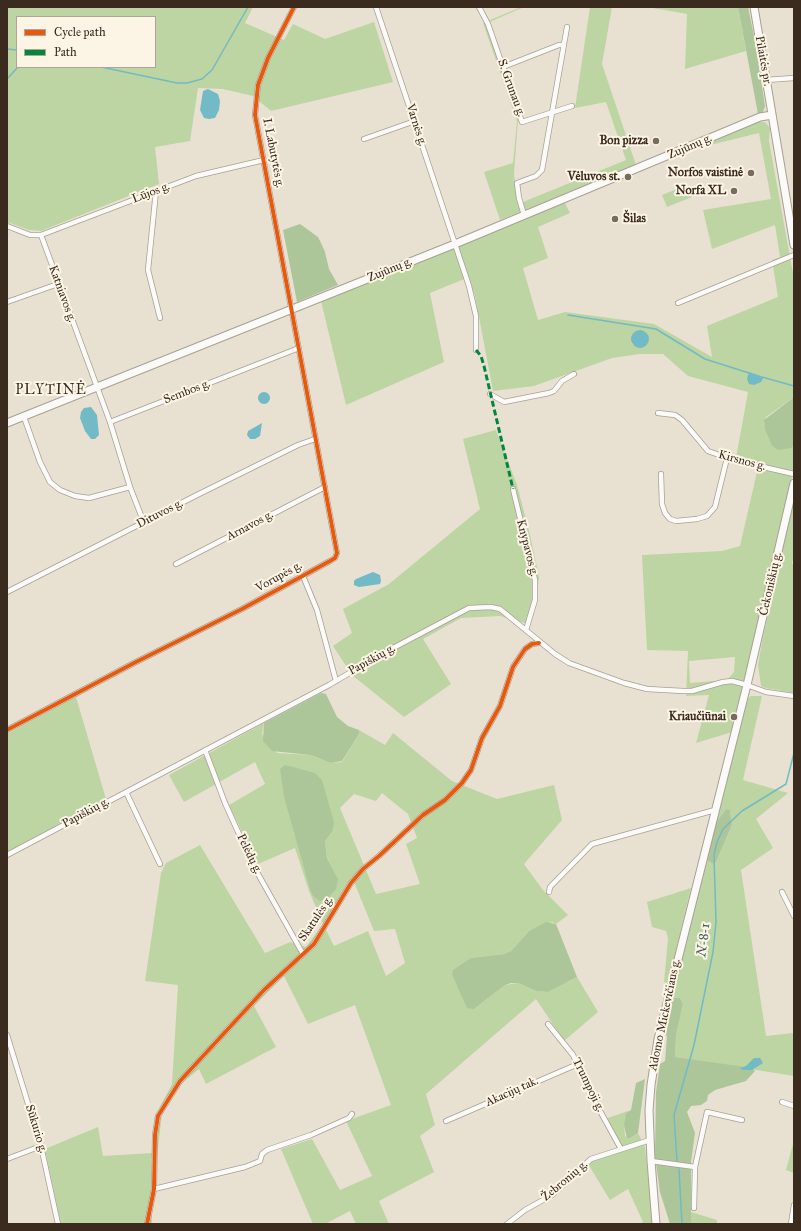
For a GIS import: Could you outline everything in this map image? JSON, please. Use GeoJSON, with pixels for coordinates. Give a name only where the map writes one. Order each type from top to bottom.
{"type":"FeatureCollection","features":[{"type":"Feature","properties":{"kind":"main road","name":"Pilaitės pr."},"geometry":{"type":"LineString","coordinates":[[754,7],[772,115]]}},
{"type":"Feature","properties":{"kind":"main road","name":"Zujūnų g."},"geometry":{"type":"LineString","coordinates":[[7,423],[456,244],[729,130],[772,115]]}},
{"type":"Feature","properties":{"kind":"main road"},"geometry":{"type":"LineString","coordinates":[[772,115],[794,245]]}},
{"type":"Feature","properties":{"kind":"main road","name":"Čekoniškių g."},"geometry":{"type":"LineString","coordinates":[[747,684],[794,483]]}},
{"type":"Feature","properties":{"kind":"main road","name":"Adomo Mickevičiaus g."},"geometry":{"type":"LineString","coordinates":[[656,1224],[650,1140],[651,1085],[658,1039],[747,684]]}},
{"type":"Feature","properties":{"kind":"street","name":"I. Labutytės g."},"geometry":{"type":"LineString","coordinates":[[292,309],[255,115],[258,85],[268,58],[294,7]]}},
{"type":"Feature","properties":{"kind":"street","name":"Varnės g."},"geometry":{"type":"LineString","coordinates":[[376,7],[456,244]]}},
{"type":"Feature","properties":{"kind":"street","name":"S. Grunau g."},"geometry":{"type":"LineString","coordinates":[[479,7],[488,24],[522,122],[572,106]]}},
{"type":"Feature","properties":{"kind":"street"},"geometry":{"type":"LineString","coordinates":[[524,215],[519,198],[517,183],[540,173],[553,112],[567,26]]}},
{"type":"Feature","properties":{"kind":"street"},"geometry":{"type":"LineString","coordinates":[[503,67],[558,45],[564,46]]}},
{"type":"Feature","properties":{"kind":"street"},"geometry":{"type":"LineString","coordinates":[[766,80],[794,78]]}},
{"type":"Feature","properties":{"kind":"street"},"geometry":{"type":"LineString","coordinates":[[364,139],[415,122]]}},
{"type":"Feature","properties":{"kind":"street","name":"Lūjos g."},"geometry":{"type":"LineString","coordinates":[[41,235],[219,169],[264,160]]}},
{"type":"Feature","properties":{"kind":"street"},"geometry":{"type":"LineString","coordinates":[[156,192],[148,270],[160,318]]}},
{"type":"Feature","properties":{"kind":"street"},"geometry":{"type":"LineString","coordinates":[[7,226],[30,235],[41,235]]}},
{"type":"Feature","properties":{"kind":"street","name":"Katniavos g."},"geometry":{"type":"LineString","coordinates":[[41,235],[97,388]]}},
{"type":"Feature","properties":{"kind":"street"},"geometry":{"type":"LineString","coordinates":[[456,244],[474,304],[477,340],[476,350]]}},
{"type":"Feature","properties":{"kind":"street"},"geometry":{"type":"LineString","coordinates":[[678,303],[794,255]]}},
{"type":"Feature","properties":{"kind":"street"},"geometry":{"type":"LineString","coordinates":[[7,302],[58,284]]}},
{"type":"Feature","properties":{"kind":"street","name":"Vorupės g."},"geometry":{"type":"LineString","coordinates":[[7,730],[335,558],[337,553],[292,309]]}},
{"type":"Feature","properties":{"kind":"street","name":"Sembos g."},"geometry":{"type":"LineString","coordinates":[[110,422],[299,348]]}},
{"type":"Feature","properties":{"kind":"street"},"geometry":{"type":"LineString","coordinates":[[490,394],[504,402],[549,393],[554,391],[562,381],[574,374]]}},
{"type":"Feature","properties":{"kind":"street"},"geometry":{"type":"LineString","coordinates":[[97,388],[110,422],[130,488],[144,523]]}},
{"type":"Feature","properties":{"kind":"street","name":"Kirsnos g."},"geometry":{"type":"LineString","coordinates":[[658,413],[675,415],[682,420],[708,451],[727,458],[794,474]]}},
{"type":"Feature","properties":{"kind":"street"},"geometry":{"type":"LineString","coordinates":[[24,416],[50,482],[60,490],[75,496],[89,498],[130,488]]}},
{"type":"Feature","properties":{"kind":"street","name":"Dituvos g."},"geometry":{"type":"LineString","coordinates":[[7,592],[291,448],[315,439]]}},
{"type":"Feature","properties":{"kind":"street"},"geometry":{"type":"LineString","coordinates":[[661,474],[662,504],[667,516],[676,520],[703,518],[715,507],[727,458]]}},
{"type":"Feature","properties":{"kind":"street","name":"Arnavos g."},"geometry":{"type":"LineString","coordinates":[[176,564],[325,487]]}},
{"type":"Feature","properties":{"kind":"street","name":"Knypavos g."},"geometry":{"type":"LineString","coordinates":[[513,488],[535,580],[535,600],[526,630]]}},
{"type":"Feature","properties":{"kind":"street"},"geometry":{"type":"LineString","coordinates":[[303,576],[317,610],[336,680]]}},
{"type":"Feature","properties":{"kind":"street","name":"Papiškių g."},"geometry":{"type":"LineString","coordinates":[[7,855],[469,608],[490,607],[500,609],[526,630],[539,643],[569,663],[615,678],[624,683],[647,689],[683,692],[692,691],[723,682],[747,684],[766,692],[794,696]]}},
{"type":"Feature","properties":{"kind":"street","name":"Skatulės g."},"geometry":{"type":"LineString","coordinates":[[148,1224],[154,1189],[155,1135],[158,1116],[180,1081],[264,990],[314,944],[351,883],[363,869],[380,856],[423,816],[445,800],[462,783],[471,770],[482,738],[500,706],[513,667],[525,649],[532,644],[539,643]]}},
{"type":"Feature","properties":{"kind":"street","name":"Pelėdų g."},"geometry":{"type":"LineString","coordinates":[[205,750],[225,803],[253,865],[303,954]]}},
{"type":"Feature","properties":{"kind":"street"},"geometry":{"type":"LineString","coordinates":[[126,792],[160,864]]}},
{"type":"Feature","properties":{"kind":"street"},"geometry":{"type":"LineString","coordinates":[[549,892],[550,887],[592,844],[715,810]]}},
{"type":"Feature","properties":{"kind":"street"},"geometry":{"type":"LineString","coordinates":[[782,892],[794,916]]}},
{"type":"Feature","properties":{"kind":"street","name":"Trumpoji g."},"geometry":{"type":"LineString","coordinates":[[548,1024],[574,1055],[594,1100],[621,1149]]}},
{"type":"Feature","properties":{"kind":"street","name":"Sūkurio g."},"geometry":{"type":"LineString","coordinates":[[7,1035],[41,1146],[58,1224]]}},
{"type":"Feature","properties":{"kind":"street","name":"Akacijų tak."},"geometry":{"type":"LineString","coordinates":[[446,1121],[578,1064]]}},
{"type":"Feature","properties":{"kind":"street"},"geometry":{"type":"LineString","coordinates":[[782,1102],[794,1106]]}},
{"type":"Feature","properties":{"kind":"street"},"geometry":{"type":"LineString","coordinates":[[694,1208],[695,1167],[707,1112],[742,1120]]}},
{"type":"Feature","properties":{"kind":"street"},"geometry":{"type":"LineString","coordinates":[[154,1189],[245,1167],[260,1161],[262,1154],[267,1150],[311,1135],[349,1118],[352,1114]]}},
{"type":"Feature","properties":{"kind":"street","name":"Žebronių g."},"geometry":{"type":"LineString","coordinates":[[507,1224],[525,1210],[552,1195],[591,1159],[650,1140]]}},
{"type":"Feature","properties":{"kind":"street"},"geometry":{"type":"LineString","coordinates":[[7,1159],[41,1146]]}},
{"type":"Feature","properties":{"kind":"street"},"geometry":{"type":"LineString","coordinates":[[651,1161],[695,1167]]}},
{"type":"Feature","properties":{"kind":"street"},"geometry":{"type":"LineString","coordinates":[[790,1224],[794,1205]]}},
{"type":"Feature","properties":{"kind":"green space"},"geometry":{"type":"Polygon","coordinates":[[[7,7],[253,7],[245,23],[284,40],[293,24],[325,39],[374,22],[393,82],[271,111],[253,96],[223,89],[198,88],[190,141],[155,147],[159,184],[41,231],[29,230],[7,222],[7,7]]]}},
{"type":"Feature","properties":{"kind":"green space"},"geometry":{"type":"Polygon","coordinates":[[[524,7],[485,24],[518,116],[514,174],[518,204],[626,160],[606,102],[575,108],[590,7],[612,7],[602,64],[636,165],[500,220],[484,172],[513,163],[517,121],[483,23],[524,7]]]}},
{"type":"Feature","properties":{"kind":"green space"},"geometry":{"type":"Polygon","coordinates":[[[647,7],[738,7],[746,51],[685,69],[687,14],[647,7]]]}},
{"type":"Feature","properties":{"kind":"green space"},"geometry":{"type":"Polygon","coordinates":[[[738,7],[748,7],[755,41],[765,106],[763,112],[758,114],[738,7]]]}},
{"type":"Feature","properties":{"kind":"green space"},"geometry":{"type":"Polygon","coordinates":[[[757,122],[765,122],[770,128],[769,141],[794,279],[794,397],[766,417],[764,423],[772,446],[775,448],[794,445],[794,468],[732,732],[696,743],[709,695],[686,696],[688,651],[647,650],[642,555],[722,551],[740,546],[759,463],[736,458],[748,392],[688,376],[663,354],[640,354],[612,358],[534,386],[493,391],[475,296],[469,277],[430,293],[444,362],[346,405],[321,301],[564,201],[570,213],[538,227],[548,258],[523,268],[538,320],[565,312],[654,324],[712,357],[707,326],[778,297],[772,260],[780,257],[775,225],[712,249],[703,210],[771,199],[759,133],[710,145],[714,140],[757,122]],[[645,331],[631,344],[640,347],[648,336],[645,331]],[[735,657],[689,661],[690,683],[727,680],[734,672],[735,657]]]}},
{"type":"Feature","properties":{"kind":"green space"},"geometry":{"type":"Polygon","coordinates":[[[687,185],[692,197],[667,207],[662,195],[687,185]]]}},
{"type":"Feature","properties":{"kind":"green space"},"geometry":{"type":"Polygon","coordinates":[[[300,224],[318,237],[325,252],[329,269],[338,285],[297,302],[283,230],[300,224]]]}},
{"type":"Feature","properties":{"kind":"green space"},"geometry":{"type":"Polygon","coordinates":[[[794,397],[794,445],[791,448],[778,450],[772,446],[765,429],[764,420],[794,397]]]}},
{"type":"Feature","properties":{"kind":"green space"},"geometry":{"type":"Polygon","coordinates":[[[496,430],[517,485],[530,535],[539,577],[536,604],[525,623],[500,616],[461,618],[423,639],[451,684],[404,717],[352,675],[333,646],[352,633],[343,609],[389,584],[480,509],[463,439],[496,430]]]}},
{"type":"Feature","properties":{"kind":"green space"},"geometry":{"type":"Polygon","coordinates":[[[794,498],[794,553],[792,564],[794,564],[794,693],[761,686],[758,665],[794,498]]]}},
{"type":"Feature","properties":{"kind":"green space"},"geometry":{"type":"Polygon","coordinates":[[[321,693],[326,694],[337,717],[348,726],[359,730],[359,734],[342,761],[331,763],[311,755],[272,751],[263,741],[264,723],[321,693]]]}},
{"type":"Feature","properties":{"kind":"green space"},"geometry":{"type":"Polygon","coordinates":[[[751,696],[762,696],[743,780],[788,793],[756,819],[773,848],[741,870],[766,1036],[794,1033],[794,1076],[675,1057],[676,1035],[683,1004],[680,998],[670,998],[712,828],[746,700],[751,696]],[[726,809],[717,821],[707,851],[708,861],[713,864],[716,862],[732,825],[730,810],[726,809]]]}},
{"type":"Feature","properties":{"kind":"green space"},"geometry":{"type":"Polygon","coordinates":[[[76,697],[106,799],[7,852],[7,734],[76,697]]]}},
{"type":"Feature","properties":{"kind":"green space"},"geometry":{"type":"Polygon","coordinates":[[[264,723],[262,734],[277,753],[311,755],[331,763],[342,762],[359,734],[359,730],[385,745],[393,733],[452,781],[497,799],[554,785],[562,820],[524,864],[543,890],[568,915],[556,924],[552,922],[529,931],[511,951],[504,954],[471,958],[474,1009],[505,985],[518,983],[536,991],[548,992],[577,977],[598,1012],[564,1041],[536,999],[426,1094],[435,1125],[420,1136],[434,1172],[379,1201],[389,1224],[356,1224],[350,1211],[325,1224],[313,1224],[281,1149],[312,1139],[340,1190],[372,1176],[346,1121],[391,1105],[355,1005],[308,1024],[284,976],[254,1006],[276,1047],[206,1084],[199,1069],[182,1083],[162,1113],[157,1157],[151,1158],[152,1224],[61,1224],[45,1149],[98,1127],[103,1156],[153,1153],[155,1116],[172,1084],[178,985],[145,981],[161,873],[166,863],[200,845],[265,953],[290,942],[306,947],[323,924],[309,891],[295,848],[258,864],[229,805],[265,784],[255,762],[184,802],[169,775],[264,723]],[[280,769],[338,879],[327,857],[325,841],[332,832],[280,769]],[[382,793],[376,801],[354,794],[340,808],[376,894],[420,884],[406,844],[417,838],[408,814],[382,793]],[[352,877],[324,926],[334,946],[368,931],[386,976],[405,963],[395,929],[374,931],[352,877]]]}},
{"type":"Feature","properties":{"kind":"green space"},"geometry":{"type":"Polygon","coordinates":[[[285,765],[315,773],[322,780],[334,822],[332,832],[325,841],[327,858],[338,879],[336,889],[327,899],[320,901],[313,896],[310,889],[284,797],[280,769],[285,765]]]}},
{"type":"Feature","properties":{"kind":"green space"},"geometry":{"type":"Polygon","coordinates":[[[726,809],[730,810],[732,825],[716,862],[713,864],[708,861],[707,851],[717,821],[726,809]]]}},
{"type":"Feature","properties":{"kind":"green space"},"geometry":{"type":"Polygon","coordinates":[[[691,888],[668,983],[664,982],[668,939],[666,931],[652,927],[647,902],[691,888]]]}},
{"type":"Feature","properties":{"kind":"green space"},"geometry":{"type":"Polygon","coordinates":[[[546,922],[556,924],[577,977],[548,992],[536,991],[518,983],[511,983],[505,985],[474,1009],[467,1008],[452,974],[453,970],[471,958],[504,954],[511,951],[529,931],[546,922]]]}},
{"type":"Feature","properties":{"kind":"green space"},"geometry":{"type":"Polygon","coordinates":[[[670,998],[680,998],[683,1004],[676,1035],[675,1057],[752,1068],[755,1071],[746,1081],[715,1090],[708,1095],[707,1101],[701,1105],[691,1106],[687,1112],[695,1133],[691,1162],[691,1224],[670,1224],[660,1192],[655,1156],[656,1092],[660,1064],[665,1061],[667,1036],[663,1032],[670,998]]]}},
{"type":"Feature","properties":{"kind":"green space"},"geometry":{"type":"Polygon","coordinates":[[[645,1079],[638,1133],[630,1138],[627,1138],[624,1126],[626,1114],[631,1110],[636,1083],[645,1079]]]}},
{"type":"Feature","properties":{"kind":"green space"},"geometry":{"type":"Polygon","coordinates":[[[631,1110],[624,1126],[625,1136],[630,1138],[638,1133],[645,1147],[653,1224],[640,1224],[643,1222],[628,1189],[610,1200],[588,1164],[617,1148],[602,1120],[631,1110]]]}},
{"type":"Feature","properties":{"kind":"green space"},"geometry":{"type":"Polygon","coordinates":[[[794,1140],[794,1173],[786,1170],[794,1140]]]}},
{"type":"Feature","properties":{"kind":"green space"},"geometry":{"type":"Polygon","coordinates":[[[691,1212],[717,1220],[717,1224],[691,1224],[691,1212]]]}},
{"type":"Feature","properties":{"kind":"water"},"geometry":{"type":"Polygon","coordinates":[[[208,89],[218,94],[220,101],[219,110],[215,118],[209,119],[204,118],[200,110],[203,91],[208,89]]]}},
{"type":"Feature","properties":{"kind":"water"},"geometry":{"type":"Polygon","coordinates":[[[640,330],[646,333],[649,339],[646,345],[640,348],[634,345],[631,339],[634,333],[640,330]]]}},
{"type":"Feature","properties":{"kind":"water"},"geometry":{"type":"Polygon","coordinates":[[[749,372],[761,376],[763,379],[761,382],[754,385],[749,384],[747,379],[749,372]]]}},
{"type":"Feature","properties":{"kind":"water"},"geometry":{"type":"Polygon","coordinates":[[[262,392],[266,392],[270,398],[266,404],[262,404],[258,400],[258,396],[262,392]]]}},
{"type":"Feature","properties":{"kind":"water"},"geometry":{"type":"Polygon","coordinates":[[[91,407],[97,415],[99,435],[95,439],[91,439],[85,431],[80,418],[81,412],[84,408],[91,407]]]}},
{"type":"Feature","properties":{"kind":"water"},"geometry":{"type":"Polygon","coordinates":[[[262,423],[260,436],[255,439],[250,439],[247,435],[248,431],[262,423]]]}},
{"type":"Feature","properties":{"kind":"water"},"geometry":{"type":"Polygon","coordinates":[[[373,572],[380,575],[380,584],[359,587],[354,585],[354,581],[356,579],[373,572]]]}},
{"type":"Feature","properties":{"kind":"water"},"geometry":{"type":"Polygon","coordinates":[[[754,1058],[760,1058],[763,1063],[752,1070],[743,1070],[740,1068],[746,1066],[754,1058]]]}},
{"type":"Feature","properties":{"kind":"waterway"},"geometry":{"type":"LineString","coordinates":[[106,68],[177,83],[187,83],[202,79],[212,70],[248,7]]}},
{"type":"Feature","properties":{"kind":"waterway"},"geometry":{"type":"LineString","coordinates":[[7,49],[16,50]]}},
{"type":"Feature","properties":{"kind":"waterway"},"geometry":{"type":"LineString","coordinates":[[7,79],[17,68]]}},
{"type":"Feature","properties":{"kind":"waterway"},"geometry":{"type":"LineString","coordinates":[[568,315],[656,329],[705,359],[749,373]]}},
{"type":"Feature","properties":{"kind":"waterway"},"geometry":{"type":"LineString","coordinates":[[762,377],[794,386]]}},
{"type":"Feature","properties":{"kind":"waterway","name":"N-8-1"},"geometry":{"type":"LineString","coordinates":[[677,1161],[674,1115],[694,1045],[713,952],[716,922],[714,855],[717,842],[723,829],[742,811],[786,784],[794,753]]}},
{"type":"Feature","properties":{"kind":"waterway","name":"N-8-1"},"geometry":{"type":"LineString","coordinates":[[679,1169],[682,1224]]}},
{"type":"Feature","properties":{"kind":"marked path"},"geometry":{"type":"LineString","coordinates":[[476,350],[481,356],[484,366],[513,489]]}},
{"type":"Feature","properties":{"kind":"cycle path"},"geometry":{"type":"LineString","coordinates":[[7,730],[134,663],[242,609],[330,561],[335,558],[337,553],[255,115],[258,85],[268,58],[294,7]]}},
{"type":"Feature","properties":{"kind":"cycle path"},"geometry":{"type":"LineString","coordinates":[[147,1224],[154,1189],[155,1135],[158,1116],[180,1081],[264,990],[314,944],[351,883],[363,869],[423,815],[445,800],[462,783],[471,770],[482,738],[500,706],[513,667],[525,649],[532,644],[539,643]]}},
{"type":"Feature","properties":{"kind":"place","name":"Bon pizza"},"geometry":{"type":"Point","coordinates":[656,141]}},
{"type":"Feature","properties":{"kind":"place","name":"Norfos vaistinė"},"geometry":{"type":"Point","coordinates":[751,173]}},
{"type":"Feature","properties":{"kind":"place","name":"Vėluvos st."},"geometry":{"type":"Point","coordinates":[628,177]}},
{"type":"Feature","properties":{"kind":"place","name":"Norfa XL"},"geometry":{"type":"Point","coordinates":[734,191]}},
{"type":"Feature","properties":{"kind":"place","name":"Šilas"},"geometry":{"type":"Point","coordinates":[615,219]}},
{"type":"Feature","properties":{"kind":"place","name":"Kriaučiūnai"},"geometry":{"type":"Point","coordinates":[734,717]}},
{"type":"Feature","properties":{"kind":"district","name":"PLYTINĖ"},"geometry":{"type":"Point","coordinates":[51,391]}}]}
